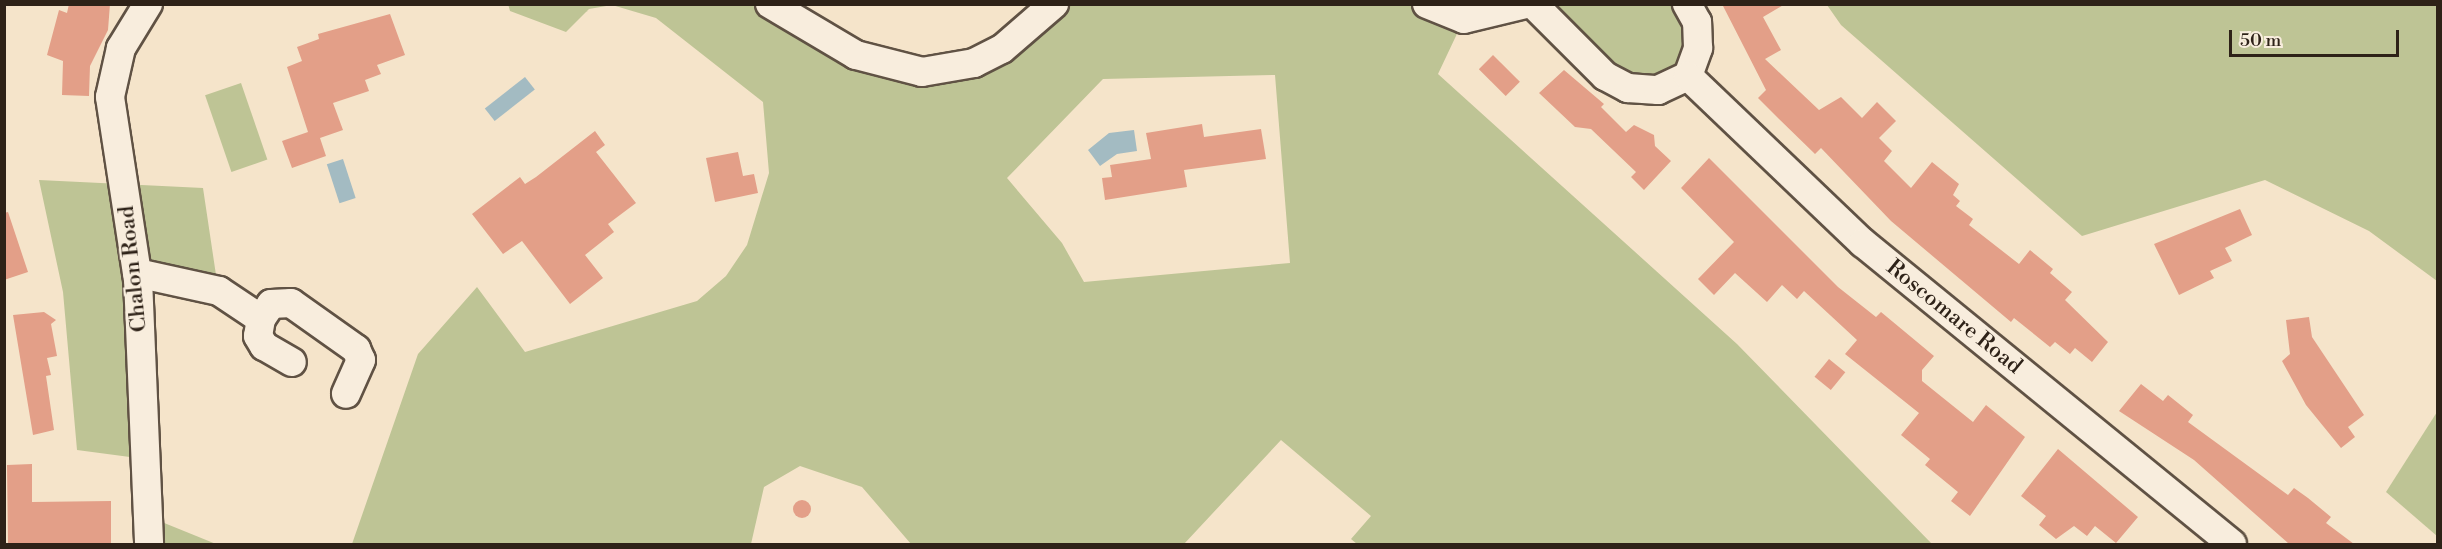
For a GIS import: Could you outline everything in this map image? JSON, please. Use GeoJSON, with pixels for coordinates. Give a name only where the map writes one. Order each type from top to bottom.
{"type":"FeatureCollection","features":[{"type":"Feature","properties":{"kind":"street","name":"Chalon Road"},"geometry":{"type":"LineString","coordinates":[[148,4],[121,48],[110,97],[137,273],[149,544]]}},
{"type":"Feature","properties":{"kind":"street"},"geometry":{"type":"LineString","coordinates":[[770,4],[856,55],[922,72],[974,63],[1002,49],[1054,4]]}},
{"type":"Feature","properties":{"kind":"street"},"geometry":{"type":"LineString","coordinates":[[1427,4],[1464,19],[1526,4]]}},
{"type":"Feature","properties":{"kind":"street"},"geometry":{"type":"LineString","coordinates":[[1533,4],[1605,76],[1628,88],[1658,90],[1688,76],[1698,48],[1697,22],[1687,4]]}},
{"type":"Feature","properties":{"kind":"street","name":"Roscomare Road"},"geometry":{"type":"LineString","coordinates":[[1688,76],[1863,243],[2232,544]]}},
{"type":"Feature","properties":{"kind":"street"},"geometry":{"type":"LineString","coordinates":[[137,273],[219,291],[261,319]]}},
{"type":"Feature","properties":{"kind":"street"},"geometry":{"type":"LineString","coordinates":[[292,362],[264,346],[258,336],[261,319],[271,304],[291,303],[356,349],[361,360],[346,394]]}},
{"type":"Feature","properties":{"kind":"green space"},"geometry":{"type":"Polygon","coordinates":[[[508,4],[770,5],[818,37],[945,71],[1054,5],[1427,5],[1464,19],[1438,74],[1737,344],[1932,544],[1357,544],[1351,539],[1371,516],[1281,440],[1184,544],[911,544],[862,487],[800,466],[764,487],[751,544],[352,544],[418,354],[477,287],[525,352],[697,301],[726,276],[747,245],[769,173],[763,102],[656,18],[612,5],[589,9],[566,32],[510,11],[508,4]],[[1275,75],[1103,79],[1007,178],[1062,243],[1084,282],[1290,263],[1275,75]]]}},
{"type":"Feature","properties":{"kind":"green space"},"geometry":{"type":"Polygon","coordinates":[[[1533,5],[1687,5],[1688,76],[1628,88],[1533,5]]]}},
{"type":"Feature","properties":{"kind":"green space"},"geometry":{"type":"Polygon","coordinates":[[[1827,5],[2437,5],[2437,281],[2369,231],[2265,180],[2082,236],[1841,25],[1827,5]]]}},
{"type":"Feature","properties":{"kind":"green space"},"geometry":{"type":"Polygon","coordinates":[[[241,83],[267,160],[231,172],[205,95],[241,83]]]}},
{"type":"Feature","properties":{"kind":"green space"},"geometry":{"type":"Polygon","coordinates":[[[39,180],[203,188],[216,275],[139,279],[145,459],[77,450],[63,292],[39,180]]]}},
{"type":"Feature","properties":{"kind":"green space"},"geometry":{"type":"Polygon","coordinates":[[[2437,412],[2437,536],[2386,492],[2437,412]]]}},
{"type":"Feature","properties":{"kind":"green space"},"geometry":{"type":"Polygon","coordinates":[[[147,516],[216,544],[149,544],[147,516]]]}},
{"type":"Feature","properties":{"kind":"water"},"geometry":{"type":"Polygon","coordinates":[[[525,77],[535,90],[495,121],[485,108],[525,77]]]}},
{"type":"Feature","properties":{"kind":"water"},"geometry":{"type":"Polygon","coordinates":[[[1134,130],[1137,151],[1117,154],[1100,166],[1088,150],[1109,133],[1134,130]]]}},
{"type":"Feature","properties":{"kind":"water"},"geometry":{"type":"Polygon","coordinates":[[[343,159],[356,198],[340,203],[327,164],[343,159]]]}},
{"type":"Feature","properties":{"kind":"building"},"geometry":{"type":"Polygon","coordinates":[[[69,4],[110,4],[108,30],[90,66],[89,96],[62,95],[63,61],[47,55],[59,10],[67,13],[69,4]]]}},
{"type":"Feature","properties":{"kind":"building"},"geometry":{"type":"Polygon","coordinates":[[[1722,4],[1785,4],[1763,17],[1781,50],[1765,59],[1819,110],[1841,97],[1862,118],[1877,102],[1896,121],[1879,138],[1892,151],[1884,161],[1911,188],[1932,162],[1959,184],[1953,195],[1960,201],[1956,206],[1973,219],[1969,225],[2019,264],[2030,250],[2053,269],[2050,273],[2072,292],[2065,300],[2108,342],[2092,362],[2075,348],[2070,354],[2055,342],[2050,347],[2014,318],[2011,322],[1891,221],[1821,148],[1815,154],[1758,98],[1766,90],[1722,4]]]}},
{"type":"Feature","properties":{"kind":"building"},"geometry":{"type":"Polygon","coordinates":[[[390,14],[405,55],[377,65],[381,74],[365,80],[369,91],[333,103],[343,130],[320,138],[326,156],[292,168],[282,141],[308,132],[287,67],[302,61],[297,47],[319,39],[318,34],[390,14]]]}},
{"type":"Feature","properties":{"kind":"building"},"geometry":{"type":"Polygon","coordinates":[[[1493,55],[1520,82],[1506,96],[1479,69],[1493,55]]]}},
{"type":"Feature","properties":{"kind":"building"},"geometry":{"type":"Polygon","coordinates":[[[1564,70],[1604,104],[1601,107],[1626,132],[1634,125],[1654,135],[1655,146],[1671,161],[1644,190],[1631,177],[1636,172],[1591,129],[1575,127],[1539,93],[1564,70]]]}},
{"type":"Feature","properties":{"kind":"building"},"geometry":{"type":"Polygon","coordinates":[[[1202,124],[1204,137],[1261,129],[1266,159],[1184,170],[1187,187],[1105,200],[1102,178],[1112,177],[1110,165],[1151,159],[1146,133],[1202,124]]]}},
{"type":"Feature","properties":{"kind":"building"},"geometry":{"type":"Polygon","coordinates":[[[595,131],[605,145],[596,152],[636,203],[608,224],[614,232],[585,255],[603,278],[570,304],[522,241],[503,254],[472,214],[520,177],[525,184],[536,177],[595,131]]]}},
{"type":"Feature","properties":{"kind":"building"},"geometry":{"type":"Polygon","coordinates":[[[738,152],[743,176],[754,174],[758,193],[715,202],[706,158],[738,152]]]}},
{"type":"Feature","properties":{"kind":"building"},"geometry":{"type":"Polygon","coordinates":[[[1709,158],[1838,287],[1876,317],[1881,312],[1934,356],[1922,370],[1922,381],[1973,422],[1986,405],[2025,437],[1970,516],[1951,501],[1958,492],[1925,465],[1930,459],[1901,435],[1919,413],[1845,354],[1857,340],[1804,291],[1797,299],[1782,285],[1767,302],[1735,273],[1714,295],[1698,279],[1734,242],[1681,188],[1709,158]]]}},
{"type":"Feature","properties":{"kind":"building"},"geometry":{"type":"Polygon","coordinates":[[[2240,209],[2252,235],[2225,248],[2232,261],[2210,271],[2214,278],[2179,295],[2154,244],[2240,209]]]}},
{"type":"Feature","properties":{"kind":"building"},"geometry":{"type":"Polygon","coordinates":[[[8,212],[28,272],[4,280],[4,213],[8,212]]]}},
{"type":"Feature","properties":{"kind":"building"},"geometry":{"type":"Polygon","coordinates":[[[44,312],[56,320],[51,324],[57,356],[47,358],[51,375],[46,376],[54,430],[33,435],[13,315],[44,312]]]}},
{"type":"Feature","properties":{"kind":"building"},"geometry":{"type":"Polygon","coordinates":[[[2309,317],[2312,337],[2364,415],[2348,427],[2355,437],[2341,448],[2306,405],[2282,361],[2290,354],[2286,320],[2309,317]]]}},
{"type":"Feature","properties":{"kind":"building"},"geometry":{"type":"Polygon","coordinates":[[[1829,359],[1845,372],[1831,390],[1815,377],[1829,359]]]}},
{"type":"Feature","properties":{"kind":"building"},"geometry":{"type":"Polygon","coordinates":[[[2141,384],[2163,401],[2168,395],[2193,415],[2188,422],[2288,495],[2294,488],[2308,498],[2331,517],[2326,523],[2354,544],[2289,544],[2194,460],[2119,411],[2141,384]]]}},
{"type":"Feature","properties":{"kind":"building"},"geometry":{"type":"Polygon","coordinates":[[[2058,449],[2138,517],[2116,543],[2095,526],[2087,536],[2074,526],[2056,539],[2039,525],[2046,516],[2021,496],[2058,449]]]}},
{"type":"Feature","properties":{"kind":"building"},"geometry":{"type":"Polygon","coordinates":[[[32,464],[32,502],[111,501],[111,544],[8,544],[7,465],[32,464]]]}},
{"type":"Feature","properties":{"kind":"building"},"geometry":{"type":"Polygon","coordinates":[[[798,500],[806,500],[811,505],[809,516],[798,518],[793,513],[793,505],[798,500]]]}}]}
